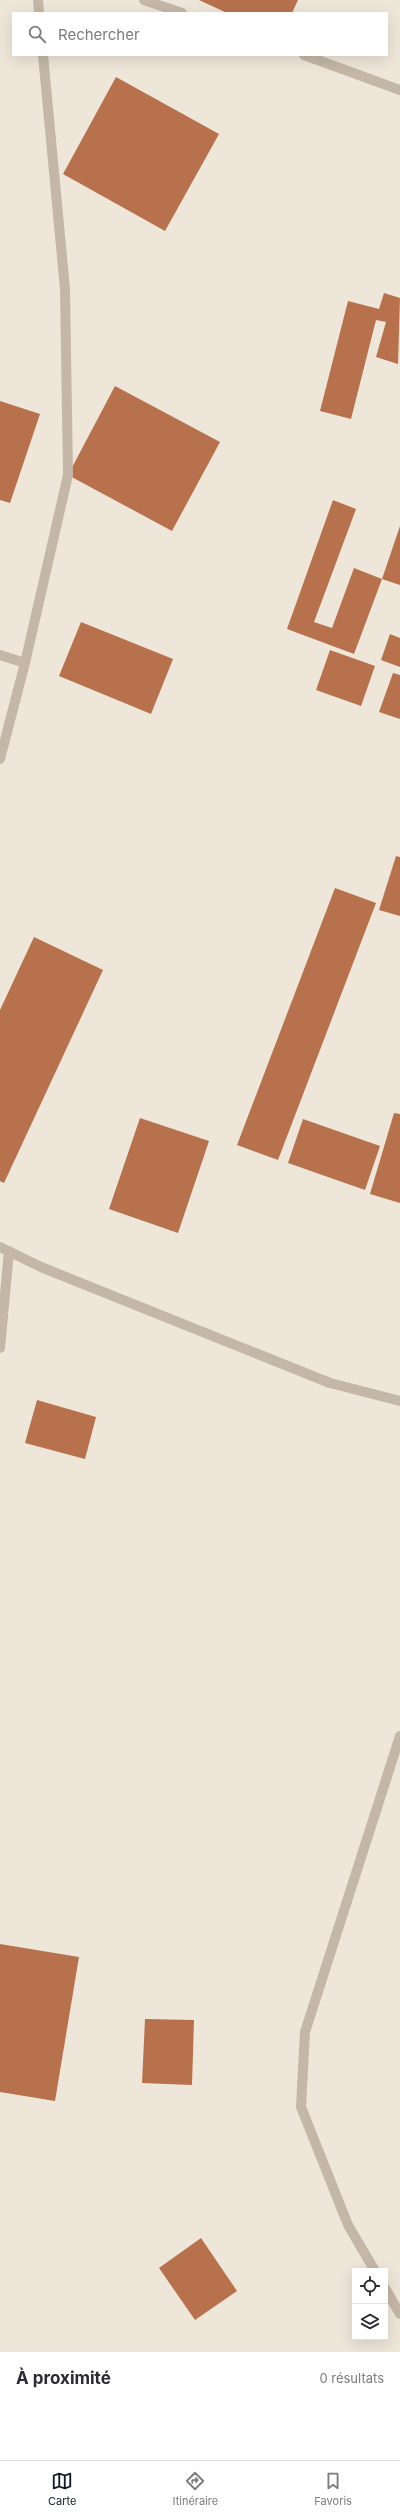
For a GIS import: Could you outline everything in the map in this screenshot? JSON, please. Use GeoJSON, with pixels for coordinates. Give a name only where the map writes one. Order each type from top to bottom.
{"type":"FeatureCollection","features":[{"type":"Feature","properties":{"kind":"street"},"geometry":{"type":"LineString","coordinates":[[38,0],[39,12]]}},
{"type":"Feature","properties":{"kind":"street"},"geometry":{"type":"LineString","coordinates":[[144,0],[179,12]]}},
{"type":"Feature","properties":{"kind":"street"},"geometry":{"type":"LineString","coordinates":[[0,759],[25,663],[68,475],[65,289],[43,56]]}},
{"type":"Feature","properties":{"kind":"street"},"geometry":{"type":"LineString","coordinates":[[307,56],[400,90]]}},
{"type":"Feature","properties":{"kind":"street"},"geometry":{"type":"LineString","coordinates":[[0,655],[25,663]]}},
{"type":"Feature","properties":{"kind":"street"},"geometry":{"type":"LineString","coordinates":[[0,1348],[4,1249],[41,1267],[330,1383],[400,1401]]}},
{"type":"Feature","properties":{"kind":"street"},"geometry":{"type":"LineString","coordinates":[[373,2268],[348,2225],[301,2107],[305,2032],[400,1736]]}},
{"type":"Feature","properties":{"kind":"street"},"geometry":{"type":"LineString","coordinates":[[388,2293],[400,2314]]}},
{"type":"Feature","properties":{"kind":"building"},"geometry":{"type":"Polygon","coordinates":[[[199,0],[298,0],[292,12],[225,12],[199,0]]]}},
{"type":"Feature","properties":{"kind":"building"},"geometry":{"type":"Polygon","coordinates":[[[116,77],[219,134],[165,231],[63,174],[116,77]]]}},
{"type":"Feature","properties":{"kind":"building"},"geometry":{"type":"Polygon","coordinates":[[[384,293],[400,298],[398,364],[376,357],[386,322],[376,320],[351,419],[320,411],[348,301],[379,309],[384,293]]]}},
{"type":"Feature","properties":{"kind":"building"},"geometry":{"type":"Polygon","coordinates":[[[115,386],[220,442],[172,531],[68,475],[115,386]]]}},
{"type":"Feature","properties":{"kind":"building"},"geometry":{"type":"Polygon","coordinates":[[[0,401],[40,414],[10,503],[0,500],[0,401]]]}},
{"type":"Feature","properties":{"kind":"building"},"geometry":{"type":"Polygon","coordinates":[[[333,500],[356,509],[314,622],[332,628],[354,568],[382,579],[354,654],[287,629],[333,500]]]}},
{"type":"Feature","properties":{"kind":"building"},"geometry":{"type":"Polygon","coordinates":[[[400,526],[400,585],[382,579],[400,526]]]}},
{"type":"Feature","properties":{"kind":"building"},"geometry":{"type":"Polygon","coordinates":[[[81,622],[173,659],[151,714],[59,676],[81,622]]]}},
{"type":"Feature","properties":{"kind":"building"},"geometry":{"type":"Polygon","coordinates":[[[390,634],[400,638],[400,667],[381,660],[390,634]]]}},
{"type":"Feature","properties":{"kind":"building"},"geometry":{"type":"Polygon","coordinates":[[[330,650],[375,666],[361,706],[316,690],[330,650]]]}},
{"type":"Feature","properties":{"kind":"building"},"geometry":{"type":"Polygon","coordinates":[[[393,673],[400,675],[400,719],[379,712],[393,673]]]}},
{"type":"Feature","properties":{"kind":"building"},"geometry":{"type":"Polygon","coordinates":[[[396,856],[400,857],[400,916],[379,910],[396,856]]]}},
{"type":"Feature","properties":{"kind":"building"},"geometry":{"type":"Polygon","coordinates":[[[335,888],[376,903],[278,1160],[237,1145],[335,888]]]}},
{"type":"Feature","properties":{"kind":"building"},"geometry":{"type":"Polygon","coordinates":[[[34,937],[103,970],[4,1183],[0,1181],[0,1010],[34,937]]]}},
{"type":"Feature","properties":{"kind":"building"},"geometry":{"type":"Polygon","coordinates":[[[394,1113],[400,1114],[400,1203],[370,1194],[394,1113]]]}},
{"type":"Feature","properties":{"kind":"building"},"geometry":{"type":"Polygon","coordinates":[[[140,1118],[209,1141],[178,1233],[109,1209],[140,1118]]]}},
{"type":"Feature","properties":{"kind":"building"},"geometry":{"type":"Polygon","coordinates":[[[303,1119],[380,1146],[365,1190],[288,1163],[303,1119]]]}},
{"type":"Feature","properties":{"kind":"building"},"geometry":{"type":"Polygon","coordinates":[[[37,1400],[96,1417],[85,1459],[25,1443],[37,1400]]]}},
{"type":"Feature","properties":{"kind":"building"},"geometry":{"type":"Polygon","coordinates":[[[0,1944],[79,1957],[55,2101],[0,2092],[0,1944]]]}},
{"type":"Feature","properties":{"kind":"building"},"geometry":{"type":"Polygon","coordinates":[[[145,2019],[194,2020],[192,2085],[142,2083],[145,2019]]]}},
{"type":"Feature","properties":{"kind":"building"},"geometry":{"type":"Polygon","coordinates":[[[201,2238],[237,2291],[195,2320],[159,2268],[201,2238]]]}}]}
